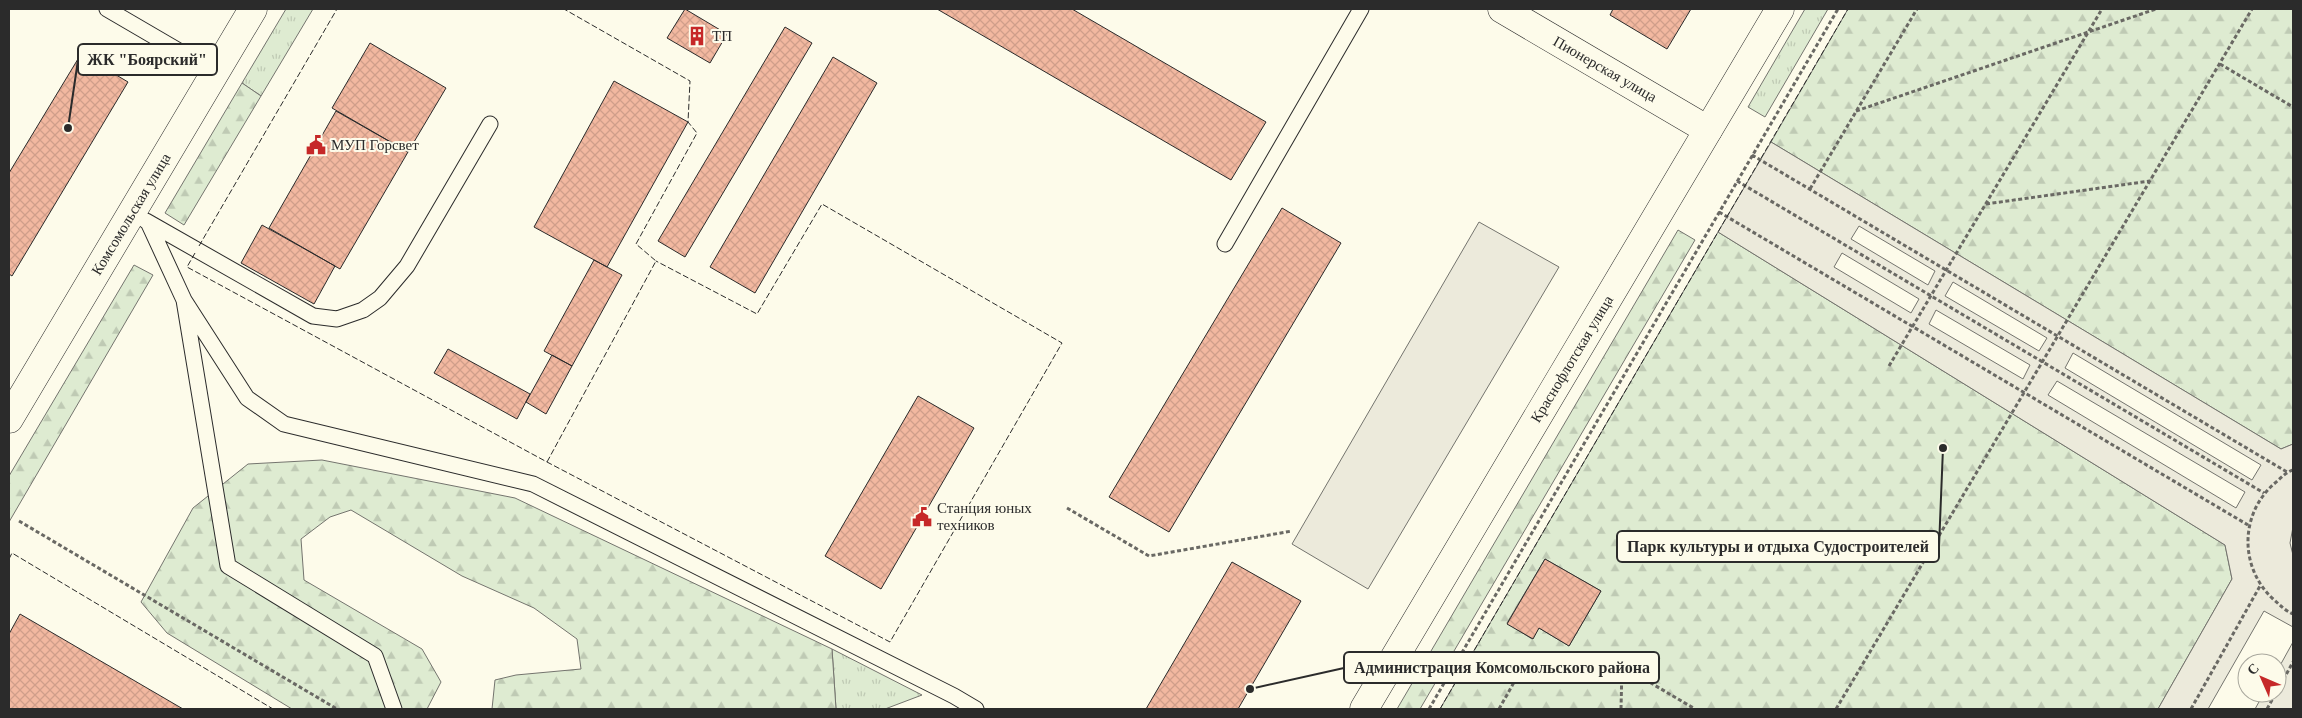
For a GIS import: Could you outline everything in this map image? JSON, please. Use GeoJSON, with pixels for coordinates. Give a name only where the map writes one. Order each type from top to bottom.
{"type":"FeatureCollection","features":[{"type":"Feature","properties":{"kind":"street","name":"Комсомольская улица"},"geometry":{"type":"LineString","coordinates":[[9,419],[140,217],[216,72],[253,9]]}},
{"type":"Feature","properties":{"kind":"street","name":"Пионерская улица"},"geometry":{"type":"LineString","coordinates":[[1502,9],[1708,130]]}},
{"type":"Feature","properties":{"kind":"street","name":"Краснофлотская улица"},"geometry":{"type":"LineString","coordinates":[[1364,709],[1780,9]]}},
{"type":"Feature","properties":{"kind":"lane"},"geometry":{"type":"LineString","coordinates":[[107,9],[216,72]]}},
{"type":"Feature","properties":{"kind":"lane"},"geometry":{"type":"LineString","coordinates":[[1225,244],[1361,9]]}},
{"type":"Feature","properties":{"kind":"lane"},"geometry":{"type":"LineString","coordinates":[[140,217],[313,316],[337,318],[363,310],[380,298],[407,266],[490,124]]}},
{"type":"Feature","properties":{"kind":"lane"},"geometry":{"type":"LineString","coordinates":[[140,217],[184,300],[247,398],[284,424],[533,484],[976,709]]}},
{"type":"Feature","properties":{"kind":"lane"},"geometry":{"type":"LineString","coordinates":[[184,300],[228,566],[375,656],[394,709]]}},
{"type":"Feature","properties":{"kind":"path"},"geometry":{"type":"LineString","coordinates":[[1429,709],[1838,9]]}},
{"type":"Feature","properties":{"kind":"path"},"geometry":{"type":"LineString","coordinates":[[1810,189],[1917,9]]}},
{"type":"Feature","properties":{"kind":"path"},"geometry":{"type":"LineString","coordinates":[[1889,366],[2102,9]]}},
{"type":"Feature","properties":{"kind":"path"},"geometry":{"type":"LineString","coordinates":[[1856,112],[2156,9]]}},
{"type":"Feature","properties":{"kind":"path"},"geometry":{"type":"LineString","coordinates":[[1836,709],[2252,9]]}},
{"type":"Feature","properties":{"kind":"path"},"geometry":{"type":"LineString","coordinates":[[2220,64],[2293,107]]}},
{"type":"Feature","properties":{"kind":"path"},"geometry":{"type":"LineString","coordinates":[[1752,155],[2287,472]]}},
{"type":"Feature","properties":{"kind":"path"},"geometry":{"type":"LineString","coordinates":[[1737,181],[2264,493]]}},
{"type":"Feature","properties":{"kind":"path"},"geometry":{"type":"LineString","coordinates":[[1986,204],[2150,181]]}},
{"type":"Feature","properties":{"kind":"path"},"geometry":{"type":"LineString","coordinates":[[1719,212],[2248,525]]}},
{"type":"Feature","properties":{"kind":"path"},"geometry":{"type":"LineString","coordinates":[[2293,470],[2287,472],[2264,493],[2248,525],[2248,556],[2260,586],[2286,611],[2293,614]]}},
{"type":"Feature","properties":{"kind":"path"},"geometry":{"type":"LineString","coordinates":[[1066,508],[1149,556],[1292,531]]}},
{"type":"Feature","properties":{"kind":"path"},"geometry":{"type":"LineString","coordinates":[[19,522],[337,709]]}},
{"type":"Feature","properties":{"kind":"path"},"geometry":{"type":"LineString","coordinates":[[2191,709],[2260,586]]}},
{"type":"Feature","properties":{"kind":"path"},"geometry":{"type":"LineString","coordinates":[[1499,709],[1530,654],[1622,666],[1695,709]]}},
{"type":"Feature","properties":{"kind":"path"},"geometry":{"type":"LineString","coordinates":[[1621,709],[1622,666]]}},
{"type":"Feature","properties":{"kind":"green space"},"geometry":{"type":"Polygon","coordinates":[[[286,9],[313,9],[261,96],[242,83],[286,9]]]}},
{"type":"Feature","properties":{"kind":"green space"},"geometry":{"type":"Polygon","coordinates":[[[1805,9],[1828,9],[1765,117],[1748,107],[1805,9]]]}},
{"type":"Feature","properties":{"kind":"green space"},"geometry":{"type":"Polygon","coordinates":[[[1848,9],[2293,9],[2293,444],[2281,449],[1771,142],[1848,9]]]}},
{"type":"Feature","properties":{"kind":"green space"},"geometry":{"type":"Polygon","coordinates":[[[242,83],[261,96],[184,225],[165,213],[242,83]]]}},
{"type":"Feature","properties":{"kind":"green space"},"geometry":{"type":"Polygon","coordinates":[[[1678,230],[1695,240],[1420,709],[1397,709],[1678,230]]]}},
{"type":"Feature","properties":{"kind":"green space"},"geometry":{"type":"Polygon","coordinates":[[[1718,232],[2225,545],[2232,579],[2158,709],[1440,709],[1718,232]],[[1545,559],[1507,623],[1532,639],[1539,628],[1569,646],[1601,591],[1545,559]]]}},
{"type":"Feature","properties":{"kind":"green space"},"geometry":{"type":"Polygon","coordinates":[[[134,265],[153,275],[9,522],[9,476],[134,265]]]}},
{"type":"Feature","properties":{"kind":"green space"},"geometry":{"type":"Polygon","coordinates":[[[322,460],[515,498],[832,649],[836,709],[492,709],[495,680],[516,675],[581,669],[577,639],[534,608],[462,576],[351,510],[330,517],[301,539],[304,580],[422,649],[441,682],[427,709],[292,709],[167,633],[141,602],[193,508],[248,464],[322,460]]]}},
{"type":"Feature","properties":{"kind":"green space"},"geometry":{"type":"Polygon","coordinates":[[[832,649],[922,695],[885,709],[836,709],[832,649]]]}},
{"type":"Feature","properties":{"kind":"shaded area"},"geometry":{"type":"Polygon","coordinates":[[[1771,142],[2281,449],[2293,444],[2293,527],[2290,543],[2293,555],[2293,627],[2264,611],[2240,653],[2237,653],[2237,658],[2208,709],[2158,709],[2232,579],[2225,545],[1718,232],[1771,142]],[[1859,226],[1851,239],[1928,285],[1935,271],[1859,226]],[[1842,253],[1834,267],[1911,313],[1919,299],[1842,253]],[[1953,282],[1945,296],[2039,351],[2047,338],[1953,282]],[[1936,310],[1929,324],[2023,379],[2030,365],[1936,310]],[[2073,353],[2065,368],[2252,480],[2261,465],[2073,353]],[[2057,381],[2048,395],[2236,508],[2245,492],[2057,381]]]}},
{"type":"Feature","properties":{"kind":"shaded area"},"geometry":{"type":"Polygon","coordinates":[[[1479,222],[1559,267],[1368,589],[1292,544],[1479,222]]]}},
{"type":"Feature","properties":{"kind":"shaded area"},"geometry":{"type":"Polygon","coordinates":[[[2293,642],[2293,709],[2255,709],[2258,703],[2287,703],[2287,653],[2293,642]]]}},
{"type":"Feature","properties":{"kind":"building","name":"ТП"},"geometry":{"type":"Polygon","coordinates":[[[685,9],[727,34],[710,63],[667,38],[685,9]]]}},
{"type":"Feature","properties":{"kind":"building"},"geometry":{"type":"Polygon","coordinates":[[[937,9],[1072,9],[1266,122],[1231,180],[937,9]]]}},
{"type":"Feature","properties":{"kind":"building"},"geometry":{"type":"Polygon","coordinates":[[[1613,9],[1691,9],[1667,49],[1610,15],[1613,9]]]}},
{"type":"Feature","properties":{"kind":"building"},"geometry":{"type":"Polygon","coordinates":[[[785,27],[812,43],[685,257],[658,241],[785,27]]]}},
{"type":"Feature","properties":{"kind":"building"},"geometry":{"type":"Polygon","coordinates":[[[370,43],[446,88],[408,152],[332,108],[370,43]]]}},
{"type":"Feature","properties":{"kind":"building"},"geometry":{"type":"Polygon","coordinates":[[[81,54],[128,82],[12,276],[9,274],[9,173],[81,54]]]}},
{"type":"Feature","properties":{"kind":"building"},"geometry":{"type":"Polygon","coordinates":[[[833,57],[877,83],[755,293],[710,267],[833,57]]]}},
{"type":"Feature","properties":{"kind":"building"},"geometry":{"type":"Polygon","coordinates":[[[614,81],[688,122],[607,267],[534,227],[614,81]]]}},
{"type":"Feature","properties":{"kind":"building"},"geometry":{"type":"Polygon","coordinates":[[[336,111],[408,152],[340,269],[269,228],[336,111]]]}},
{"type":"Feature","properties":{"kind":"building"},"geometry":{"type":"Polygon","coordinates":[[[1282,208],[1341,243],[1169,532],[1109,497],[1282,208]]]}},
{"type":"Feature","properties":{"kind":"building"},"geometry":{"type":"Polygon","coordinates":[[[262,225],[335,266],[314,304],[241,263],[262,225]]]}},
{"type":"Feature","properties":{"kind":"building"},"geometry":{"type":"Polygon","coordinates":[[[594,260],[622,275],[572,366],[544,351],[594,260]]]}},
{"type":"Feature","properties":{"kind":"building"},"geometry":{"type":"Polygon","coordinates":[[[448,349],[530,394],[517,419],[434,373],[448,349]]]}},
{"type":"Feature","properties":{"kind":"building"},"geometry":{"type":"Polygon","coordinates":[[[552,355],[572,366],[546,414],[526,402],[552,355]]]}},
{"type":"Feature","properties":{"kind":"building"},"geometry":{"type":"Polygon","coordinates":[[[918,396],[974,428],[881,589],[825,556],[918,396]]]}},
{"type":"Feature","properties":{"kind":"building"},"geometry":{"type":"Polygon","coordinates":[[[1545,559],[1601,591],[1569,646],[1539,628],[1533,639],[1507,624],[1545,559]]]}},
{"type":"Feature","properties":{"kind":"building"},"geometry":{"type":"Polygon","coordinates":[[[1232,562],[1301,601],[1238,709],[1146,709],[1232,562]]]}},
{"type":"Feature","properties":{"kind":"building"},"geometry":{"type":"Polygon","coordinates":[[[20,614],[183,709],[9,708],[9,634],[20,614]]]}},
{"type":"Feature","properties":{"kind":"fence"},"geometry":{"type":"LineString","coordinates":[[199,246],[337,9]]}},
{"type":"Feature","properties":{"kind":"fence"},"geometry":{"type":"LineString","coordinates":[[547,462],[656,261],[636,244],[697,133],[688,122],[690,81],[564,9]]}},
{"type":"Feature","properties":{"kind":"fence"},"geometry":{"type":"LineString","coordinates":[[1440,709],[1848,9]]}},
{"type":"Feature","properties":{"kind":"fence"},"geometry":{"type":"LineString","coordinates":[[195,253],[187,267],[547,462],[890,642],[1062,343],[822,204],[757,314],[656,261]]}},
{"type":"Feature","properties":{"kind":"fence"},"geometry":{"type":"LineString","coordinates":[[9,559],[12,553],[273,709]]}},
{"type":"Feature","properties":{"kind":"place","name":"ТП"},"geometry":{"type":"Point","coordinates":[697,36]}},
{"type":"Feature","properties":{"kind":"place","name":"ЖК \"Боярский\""},"geometry":{"type":"Point","coordinates":[68,128]}},
{"type":"Feature","properties":{"kind":"place","name":"МУП Горсвет"},"geometry":{"type":"Point","coordinates":[316,145]}},
{"type":"Feature","properties":{"kind":"place","name":"Парк культуры и отдыха Судостроителей"},"geometry":{"type":"Point","coordinates":[1943,448]}},
{"type":"Feature","properties":{"kind":"place","name":"Станция юных техников"},"geometry":{"type":"Point","coordinates":[922,517]}},
{"type":"Feature","properties":{"kind":"place","name":"Администрация Комсомольского района"},"geometry":{"type":"Point","coordinates":[1250,689]}}]}
